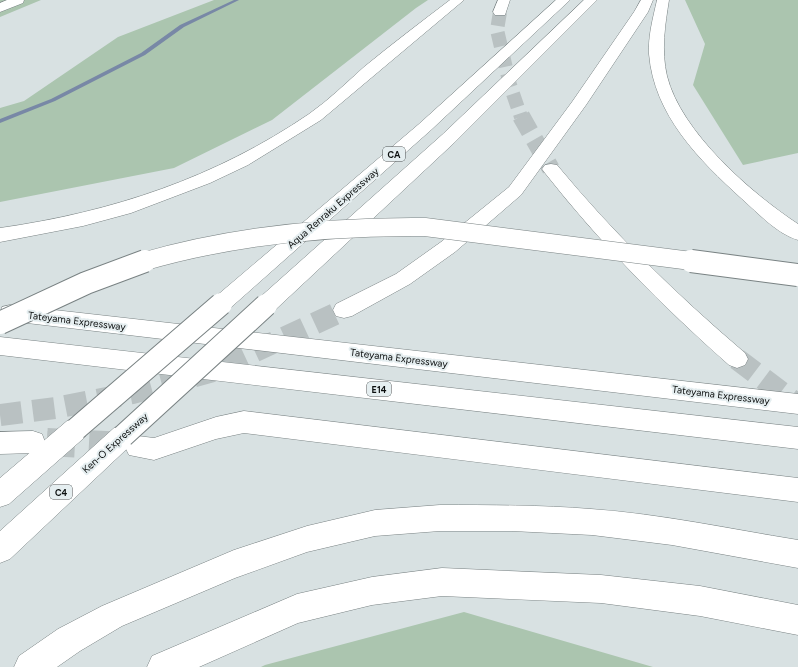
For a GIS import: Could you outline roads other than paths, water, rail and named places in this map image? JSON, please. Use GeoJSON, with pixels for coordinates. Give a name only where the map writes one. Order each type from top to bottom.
{"type":"FeatureCollection","features":[{"type":"Feature","properties":{"kind":"main road"},"geometry":{"type":"LineString","coordinates":[[0,8],[18,0]]}},
{"type":"Feature","properties":{"kind":"main road"},"geometry":{"type":"LineString","coordinates":[[0,235],[64,224],[121,210],[216,174],[250,157],[316,116],[458,0]]}},
{"type":"Feature","properties":{"kind":"main road","name":"Aqua Renraku Expressway"},"geometry":{"type":"LineString","coordinates":[[0,495],[425,127],[564,0]]}},
{"type":"Feature","properties":{"kind":"main road","name":"CA"},"geometry":{"type":"LineString","coordinates":[[213,354],[449,138],[591,0]]}},
{"type":"Feature","properties":{"kind":"main road"},"geometry":{"type":"LineString","coordinates":[[344,310],[402,279],[448,247],[515,191],[578,105],[641,12],[647,0]]}},
{"type":"Feature","properties":{"kind":"main road"},"geometry":{"type":"LineString","coordinates":[[663,0],[657,22],[657,65],[662,86],[672,110],[687,132],[716,164],[750,197],[798,233]]}},
{"type":"Feature","properties":{"kind":"main road"},"geometry":{"type":"LineString","coordinates":[[551,169],[576,201],[658,289],[737,359]]}},
{"type":"Feature","properties":{"kind":"main road"},"geometry":{"type":"LineString","coordinates":[[0,323],[46,300],[147,261],[198,248],[256,237],[363,226],[425,227],[798,275]]}},
{"type":"Feature","properties":{"kind":"main road","name":"Tateyama Expressway"},"geometry":{"type":"LineString","coordinates":[[0,312],[798,404]]}},
{"type":"Feature","properties":{"kind":"main road","name":"E14"},"geometry":{"type":"LineString","coordinates":[[0,346],[798,438]]}},
{"type":"Feature","properties":{"kind":"main road","name":"Ken-O Expressway"},"geometry":{"type":"LineString","coordinates":[[0,549],[130,441],[213,354]]}},
{"type":"Feature","properties":{"kind":"main road"},"geometry":{"type":"LineString","coordinates":[[130,441],[154,449],[216,428],[244,422],[798,490]]}},
{"type":"Feature","properties":{"kind":"main road"},"geometry":{"type":"LineString","coordinates":[[0,443],[34,442]]}},
{"type":"Feature","properties":{"kind":"main road"},"geometry":{"type":"LineString","coordinates":[[30,667],[69,640],[112,616],[154,597],[234,564],[307,539],[375,523],[440,518],[512,518],[592,522],[672,532],[798,554]]}},
{"type":"Feature","properties":{"kind":"main road"},"geometry":{"type":"LineString","coordinates":[[163,667],[297,609],[372,591],[442,582],[602,589],[700,602],[798,620]]}},
{"type":"Feature","properties":{"kind":"waterway"},"geometry":{"type":"LineString","coordinates":[[0,121],[53,100],[143,54],[182,26],[237,0]]}},
{"type":"Feature","properties":{"kind":"tunnel"},"geometry":{"type":"LineString","coordinates":[[500,12],[497,30],[510,85],[521,117]]}},
{"type":"Feature","properties":{"kind":"tunnel"},"geometry":{"type":"LineString","coordinates":[[521,116],[551,169]]}},
{"type":"Feature","properties":{"kind":"tunnel"},"geometry":{"type":"LineString","coordinates":[[0,415],[55,408],[133,393],[210,372],[344,310]]}},
{"type":"Feature","properties":{"kind":"tunnel"},"geometry":{"type":"LineString","coordinates":[[737,359],[798,405]]}},
{"type":"Feature","properties":{"kind":"tunnel"},"geometry":{"type":"LineString","coordinates":[[62,443],[47,442],[126,446]]}}]}
